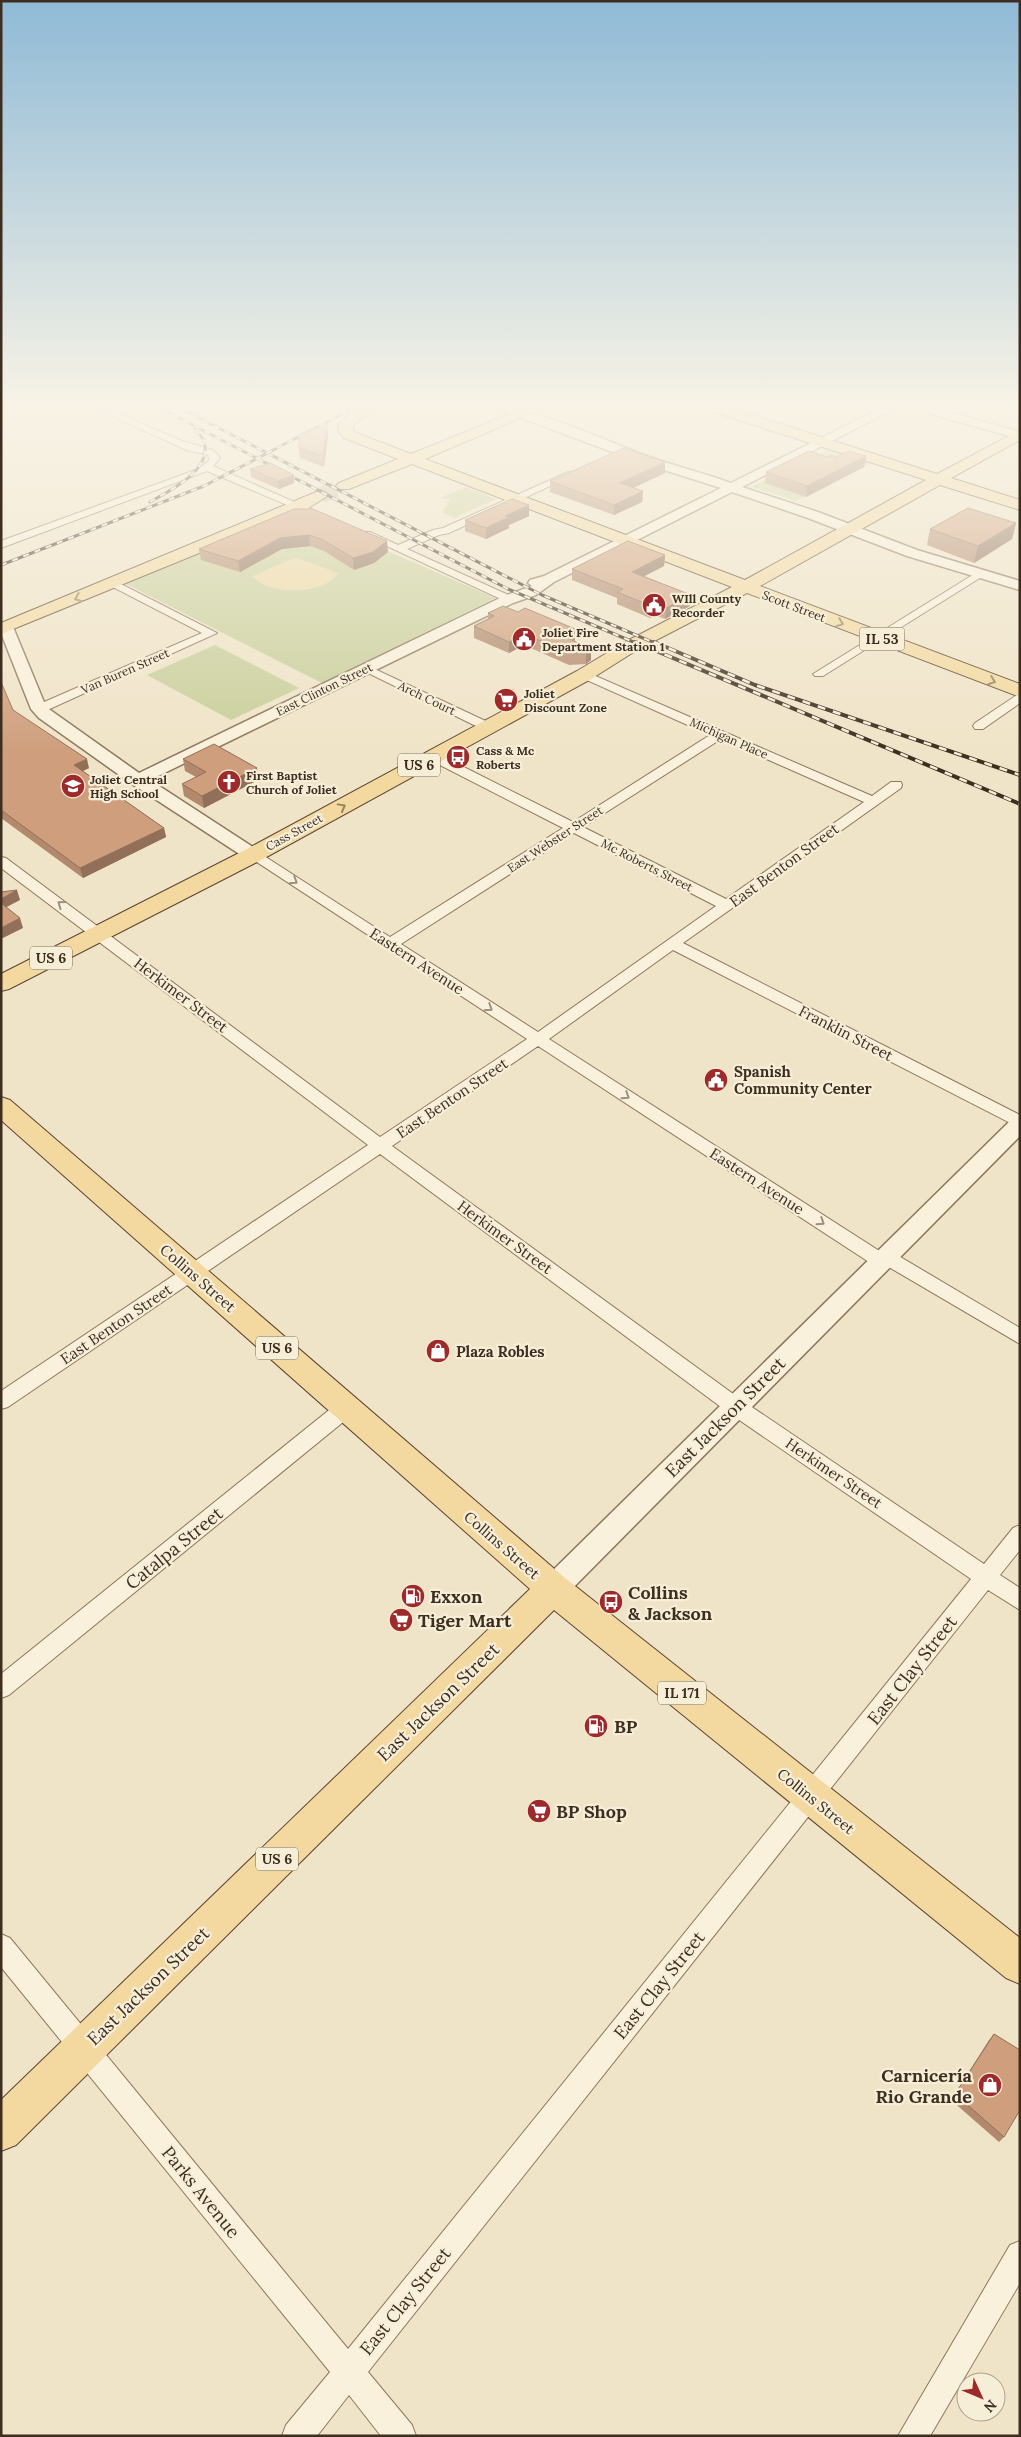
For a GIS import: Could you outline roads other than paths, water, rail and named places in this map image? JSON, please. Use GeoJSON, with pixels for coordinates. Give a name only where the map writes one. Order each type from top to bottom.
{"type":"FeatureCollection","features":[{"type":"Feature","properties":{"kind":"main road"},"geometry":{"type":"LineString","coordinates":[[3,625],[113,583],[260,523]]}},
{"type":"Feature","properties":{"kind":"main road","name":"Scott Street"},"geometry":{"type":"LineString","coordinates":[[576,523],[1020,691]]}},
{"type":"Feature","properties":{"kind":"main road","name":"Cass Street"},"geometry":{"type":"LineString","coordinates":[[1,984],[253,855],[584,675],[635,652],[668,634],[685,620],[861,523]]}},
{"type":"Feature","properties":{"kind":"main road","name":"Collins Street"},"geometry":{"type":"LineString","coordinates":[[1,1106],[553,1589],[1020,1964]]}},
{"type":"Feature","properties":{"kind":"main road","name":"East Jackson Street"},"geometry":{"type":"LineString","coordinates":[[1,2130],[553,1589]]}},
{"type":"Feature","properties":{"kind":"street"},"geometry":{"type":"LineString","coordinates":[[1,545],[60,523]]}},
{"type":"Feature","properties":{"kind":"street"},"geometry":{"type":"LineString","coordinates":[[403,549],[443,534],[445,531],[463,523]]}},
{"type":"Feature","properties":{"kind":"street","name":"East Clinton Street"},"geometry":{"type":"LineString","coordinates":[[138,780],[510,599],[520,597],[543,586],[550,579],[661,523]]}},
{"type":"Feature","properties":{"kind":"street"},"geometry":{"type":"LineString","coordinates":[[832,523],[912,553],[1020,586]]}},
{"type":"Feature","properties":{"kind":"street"},"geometry":{"type":"LineString","coordinates":[[355,530],[403,549],[510,599]]}},
{"type":"Feature","properties":{"kind":"street"},"geometry":{"type":"LineString","coordinates":[[819,674],[979,574]]}},
{"type":"Feature","properties":{"kind":"street","name":"Van Buren Street"},"geometry":{"type":"LineString","coordinates":[[39,709],[211,633],[113,583]]}},
{"type":"Feature","properties":{"kind":"street"},"geometry":{"type":"LineString","coordinates":[[3,625],[39,709]]}},
{"type":"Feature","properties":{"kind":"street","name":"Arch Court"},"geometry":{"type":"LineString","coordinates":[[366,668],[488,727]]}},
{"type":"Feature","properties":{"kind":"street","name":"Michigan Place"},"geometry":{"type":"LineString","coordinates":[[584,675],[873,801]]}},
{"type":"Feature","properties":{"kind":"street"},"geometry":{"type":"LineString","coordinates":[[979,726],[1020,697]]}},
{"type":"Feature","properties":{"kind":"street","name":"Eastern Avenue"},"geometry":{"type":"LineString","coordinates":[[39,709],[138,780],[538,1039],[884,1259],[1020,1337]]}},
{"type":"Feature","properties":{"kind":"street","name":"East Webster Street"},"geometry":{"type":"LineString","coordinates":[[390,944],[720,734]]}},
{"type":"Feature","properties":{"kind":"street","name":"Mc Roberts Street"},"geometry":{"type":"LineString","coordinates":[[434,757],[728,906]]}},
{"type":"Feature","properties":{"kind":"street","name":"East Benton Street"},"geometry":{"type":"LineString","coordinates":[[1,1401],[538,1039],[896,785]]}},
{"type":"Feature","properties":{"kind":"street","name":"Herkimer Street"},"geometry":{"type":"LineString","coordinates":[[1,861],[100,933],[381,1146],[736,1407],[1020,1600]]}},
{"type":"Feature","properties":{"kind":"street","name":"Franklin Street"},"geometry":{"type":"LineString","coordinates":[[673,944],[1020,1123]]}},
{"type":"Feature","properties":{"kind":"street","name":"East Jackson Street"},"geometry":{"type":"LineString","coordinates":[[553,1589],[1020,1123]]}},
{"type":"Feature","properties":{"kind":"street","name":"Catalpa Street"},"geometry":{"type":"LineString","coordinates":[[1,1688],[346,1408]]}},
{"type":"Feature","properties":{"kind":"street","name":"East Clay Street"},"geometry":{"type":"LineString","coordinates":[[296,2436],[811,1797],[1020,1534]]}},
{"type":"Feature","properties":{"kind":"street","name":"Parks Avenue"},"geometry":{"type":"LineString","coordinates":[[1,1947],[401,2436]]}},
{"type":"Feature","properties":{"kind":"street"},"geometry":{"type":"LineString","coordinates":[[914,2436],[1020,2255]]}},
{"type":"Feature","properties":{"kind":"railway"},"geometry":{"type":"LineString","coordinates":[[1,565],[110,523]]}},
{"type":"Feature","properties":{"kind":"railway"},"geometry":{"type":"LineString","coordinates":[[381,523],[508,589],[638,644]]}},
{"type":"Feature","properties":{"kind":"railway"},"geometry":{"type":"LineString","coordinates":[[402,523],[542,595],[657,644]]}},
{"type":"Feature","properties":{"kind":"railway"},"geometry":{"type":"LineString","coordinates":[[635,642],[1020,804]]}},
{"type":"Feature","properties":{"kind":"railway"},"geometry":{"type":"LineString","coordinates":[[654,642],[755,685],[1020,775]]}},
{"type":"Feature","properties":{"kind":"place","name":"WIll County Recorder"},"geometry":{"type":"Point","coordinates":[654,605]}},
{"type":"Feature","properties":{"kind":"place","name":"Joliet Fire Department Station 1"},"geometry":{"type":"Point","coordinates":[524,639]}},
{"type":"Feature","properties":{"kind":"place","name":"Joliet Discount Zone"},"geometry":{"type":"Point","coordinates":[506,700]}},
{"type":"Feature","properties":{"kind":"place","name":"Cass & Mc Roberts"},"geometry":{"type":"Point","coordinates":[458,757]}},
{"type":"Feature","properties":{"kind":"place","name":"First Baptist Church of Joliet"},"geometry":{"type":"Point","coordinates":[229,782]}},
{"type":"Feature","properties":{"kind":"place","name":"Joliet Central High School"},"geometry":{"type":"Point","coordinates":[73,786]}},
{"type":"Feature","properties":{"kind":"place","name":"Spanish Community Center"},"geometry":{"type":"Point","coordinates":[716,1080]}},
{"type":"Feature","properties":{"kind":"place","name":"Plaza Robles"},"geometry":{"type":"Point","coordinates":[438,1351]}},
{"type":"Feature","properties":{"kind":"place","name":"Exxon"},"geometry":{"type":"Point","coordinates":[413,1596]}},
{"type":"Feature","properties":{"kind":"place","name":"Collins & Jackson"},"geometry":{"type":"Point","coordinates":[611,1602]}},
{"type":"Feature","properties":{"kind":"place","name":"Tiger Mart"},"geometry":{"type":"Point","coordinates":[401,1620]}},
{"type":"Feature","properties":{"kind":"place","name":"BP"},"geometry":{"type":"Point","coordinates":[596,1726]}},
{"type":"Feature","properties":{"kind":"place","name":"BP Shop"},"geometry":{"type":"Point","coordinates":[539,1811]}},
{"type":"Feature","properties":{"kind":"place","name":"Carnicería Rio Grande"},"geometry":{"type":"Point","coordinates":[990,2085]}}]}
